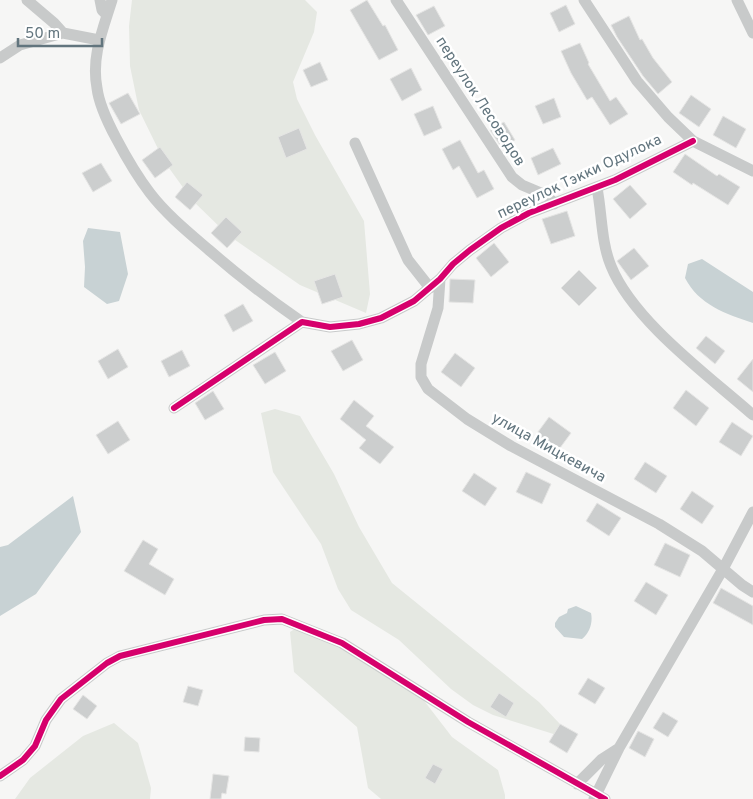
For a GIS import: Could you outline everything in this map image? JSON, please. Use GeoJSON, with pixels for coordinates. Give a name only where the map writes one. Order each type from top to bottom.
{"type":"FeatureCollection","features":[{"type":"Feature","properties":{"kind":"street"},"geometry":{"type":"LineString","coordinates":[[27,0],[63,33]]}},
{"type":"Feature","properties":{"kind":"street"},"geometry":{"type":"LineString","coordinates":[[100,0],[102,10],[107,15]]}},
{"type":"Feature","properties":{"kind":"street"},"geometry":{"type":"LineString","coordinates":[[112,0],[99,40],[95,66],[97,90],[109,125],[124,154],[149,192],[163,209],[218,258],[279,307],[302,322],[174,408]]}},
{"type":"Feature","properties":{"kind":"street","name":"переулок Лесоводов"},"geometry":{"type":"LineString","coordinates":[[396,0],[512,177],[522,185],[548,196],[554,204]]}},
{"type":"Feature","properties":{"kind":"street","name":"переулок Тэкки Одулока"},"geometry":{"type":"LineString","coordinates":[[584,0],[637,81],[668,117],[693,141],[751,166]]}},
{"type":"Feature","properties":{"kind":"street"},"geometry":{"type":"LineString","coordinates":[[737,0],[753,33]]}},
{"type":"Feature","properties":{"kind":"street"},"geometry":{"type":"LineString","coordinates":[[0,58],[20,45],[63,33],[99,40]]}},
{"type":"Feature","properties":{"kind":"street","name":"переулок Тэкки Одулока"},"geometry":{"type":"LineString","coordinates":[[302,322],[330,327],[359,324],[381,318],[414,301],[470,250],[501,228],[528,213],[597,188],[693,141]]}},
{"type":"Feature","properties":{"kind":"street"},"geometry":{"type":"LineString","coordinates":[[355,143],[408,260],[430,288]]}},
{"type":"Feature","properties":{"kind":"street"},"geometry":{"type":"LineString","coordinates":[[597,188],[605,242],[610,264],[618,282],[657,330],[753,414]]}},
{"type":"Feature","properties":{"kind":"street","name":"улица Мицкевича"},"geometry":{"type":"LineString","coordinates":[[440,279],[438,308],[421,364],[421,377],[428,389],[468,419],[511,446],[659,524],[702,551],[723,570],[753,592]]}},
{"type":"Feature","properties":{"kind":"street"},"geometry":{"type":"LineString","coordinates":[[0,776],[24,760],[35,746],[46,720],[61,699],[107,663],[120,656],[264,620],[282,619],[342,643],[598,798],[619,748],[723,570],[753,512]]}},
{"type":"Feature","properties":{"kind":"street"},"geometry":{"type":"LineString","coordinates":[[576,784],[602,759],[619,748]]}},
{"type":"Feature","properties":{"kind":"shaded area"},"geometry":{"type":"Polygon","coordinates":[[[132,0],[305,0],[317,12],[314,32],[293,82],[297,99],[315,135],[364,221],[370,294],[366,313],[300,285],[228,235],[192,200],[164,161],[139,110],[130,66],[129,26],[132,0]]]}},
{"type":"Feature","properties":{"kind":"shaded area"},"geometry":{"type":"Polygon","coordinates":[[[88,228],[120,232],[128,274],[119,301],[107,304],[84,287],[83,241],[88,228]]]}},
{"type":"Feature","properties":{"kind":"shaded area"},"geometry":{"type":"Polygon","coordinates":[[[702,259],[753,292],[753,323],[714,307],[691,287],[685,278],[688,264],[702,259]]]}},
{"type":"Feature","properties":{"kind":"shaded area"},"geometry":{"type":"Polygon","coordinates":[[[275,409],[300,416],[334,474],[359,527],[392,583],[539,702],[560,724],[563,737],[493,715],[473,705],[451,689],[399,640],[351,610],[338,589],[321,544],[273,472],[261,413],[275,409]]]}},
{"type":"Feature","properties":{"kind":"shaded area"},"geometry":{"type":"Polygon","coordinates":[[[73,496],[81,532],[36,594],[0,616],[0,547],[8,545],[73,496]]]}},
{"type":"Feature","properties":{"kind":"shaded area"},"geometry":{"type":"Polygon","coordinates":[[[576,606],[591,613],[590,627],[582,639],[564,637],[555,627],[559,617],[567,613],[568,609],[576,606]]]}},
{"type":"Feature","properties":{"kind":"shaded area"},"geometry":{"type":"Polygon","coordinates":[[[301,625],[412,685],[452,737],[498,770],[505,799],[381,799],[368,788],[357,727],[294,672],[290,632],[301,625]]]}},
{"type":"Feature","properties":{"kind":"shaded area"},"geometry":{"type":"Polygon","coordinates":[[[114,723],[138,743],[151,788],[150,799],[15,799],[30,778],[83,736],[114,723]]]}},
{"type":"Feature","properties":{"kind":"building"},"geometry":{"type":"Polygon","coordinates":[[[367,0],[383,26],[385,25],[398,50],[379,60],[350,10],[367,0]]]}},
{"type":"Feature","properties":{"kind":"building"},"geometry":{"type":"Polygon","coordinates":[[[566,5],[575,24],[559,32],[550,13],[566,5]]]}},
{"type":"Feature","properties":{"kind":"building"},"geometry":{"type":"Polygon","coordinates":[[[434,6],[445,26],[428,35],[416,15],[434,6]]]}},
{"type":"Feature","properties":{"kind":"building"},"geometry":{"type":"Polygon","coordinates":[[[629,16],[640,40],[642,39],[653,58],[672,82],[658,94],[643,76],[611,25],[629,16]]]}},
{"type":"Feature","properties":{"kind":"building"},"geometry":{"type":"Polygon","coordinates":[[[580,43],[588,64],[610,101],[616,97],[628,114],[610,125],[592,97],[587,100],[561,51],[580,43]]]}},
{"type":"Feature","properties":{"kind":"building"},"geometry":{"type":"Polygon","coordinates":[[[320,62],[328,80],[311,87],[303,70],[320,62]]]}},
{"type":"Feature","properties":{"kind":"building"},"geometry":{"type":"Polygon","coordinates":[[[411,68],[422,90],[402,101],[390,79],[411,68]]]}},
{"type":"Feature","properties":{"kind":"building"},"geometry":{"type":"Polygon","coordinates":[[[128,93],[140,114],[121,124],[109,103],[128,93]]]}},
{"type":"Feature","properties":{"kind":"building"},"geometry":{"type":"Polygon","coordinates":[[[691,95],[711,109],[699,127],[679,113],[691,95]]]}},
{"type":"Feature","properties":{"kind":"building"},"geometry":{"type":"Polygon","coordinates":[[[554,98],[561,117],[543,124],[535,106],[554,98]]]}},
{"type":"Feature","properties":{"kind":"building"},"geometry":{"type":"Polygon","coordinates":[[[433,106],[442,128],[424,136],[414,114],[433,106]]]}},
{"type":"Feature","properties":{"kind":"building"},"geometry":{"type":"Polygon","coordinates":[[[723,116],[746,129],[736,148],[713,135],[723,116]]]}},
{"type":"Feature","properties":{"kind":"building"},"geometry":{"type":"Polygon","coordinates":[[[504,122],[515,140],[502,148],[490,130],[504,122]]]}},
{"type":"Feature","properties":{"kind":"building"},"geometry":{"type":"Polygon","coordinates":[[[299,128],[307,149],[286,158],[278,137],[299,128]]]}},
{"type":"Feature","properties":{"kind":"building"},"geometry":{"type":"Polygon","coordinates":[[[460,140],[478,173],[484,170],[494,189],[477,198],[459,166],[453,170],[442,149],[460,140]]]}},
{"type":"Feature","properties":{"kind":"building"},"geometry":{"type":"Polygon","coordinates":[[[160,147],[173,165],[155,178],[142,160],[160,147]]]}},
{"type":"Feature","properties":{"kind":"building"},"geometry":{"type":"Polygon","coordinates":[[[553,148],[561,164],[538,175],[531,158],[553,148]]]}},
{"type":"Feature","properties":{"kind":"building"},"geometry":{"type":"Polygon","coordinates":[[[685,154],[717,176],[719,174],[740,187],[728,205],[673,172],[685,154]]]}},
{"type":"Feature","properties":{"kind":"building"},"geometry":{"type":"Polygon","coordinates":[[[101,163],[112,181],[93,192],[82,173],[101,163]]]}},
{"type":"Feature","properties":{"kind":"building"},"geometry":{"type":"Polygon","coordinates":[[[187,182],[203,195],[190,210],[175,197],[187,182]]]}},
{"type":"Feature","properties":{"kind":"building"},"geometry":{"type":"Polygon","coordinates":[[[630,185],[647,204],[630,219],[613,199],[630,185]]]}},
{"type":"Feature","properties":{"kind":"building"},"geometry":{"type":"Polygon","coordinates":[[[567,211],[575,236],[551,244],[542,219],[567,211]]]}},
{"type":"Feature","properties":{"kind":"building"},"geometry":{"type":"Polygon","coordinates":[[[226,217],[242,232],[227,248],[211,233],[226,217]]]}},
{"type":"Feature","properties":{"kind":"building"},"geometry":{"type":"Polygon","coordinates":[[[494,243],[509,262],[491,277],[476,258],[494,243]]]}},
{"type":"Feature","properties":{"kind":"building"},"geometry":{"type":"Polygon","coordinates":[[[634,248],[649,266],[631,280],[617,261],[634,248]]]}},
{"type":"Feature","properties":{"kind":"building"},"geometry":{"type":"Polygon","coordinates":[[[579,270],[597,288],[579,306],[561,288],[579,270]]]}},
{"type":"Feature","properties":{"kind":"building"},"geometry":{"type":"Polygon","coordinates":[[[335,274],[343,297],[322,304],[314,281],[335,274]]]}},
{"type":"Feature","properties":{"kind":"building"},"geometry":{"type":"Polygon","coordinates":[[[450,279],[475,280],[473,303],[449,302],[450,279]]]}},
{"type":"Feature","properties":{"kind":"building"},"geometry":{"type":"Polygon","coordinates":[[[243,304],[253,321],[233,332],[224,315],[243,304]]]}},
{"type":"Feature","properties":{"kind":"building"},"geometry":{"type":"Polygon","coordinates":[[[706,336],[725,351],[715,364],[696,348],[706,336]]]}},
{"type":"Feature","properties":{"kind":"building"},"geometry":{"type":"Polygon","coordinates":[[[352,340],[363,360],[343,371],[331,351],[352,340]]]}},
{"type":"Feature","properties":{"kind":"building"},"geometry":{"type":"Polygon","coordinates":[[[118,349],[128,367],[108,379],[98,361],[118,349]]]}},
{"type":"Feature","properties":{"kind":"building"},"geometry":{"type":"Polygon","coordinates":[[[182,350],[190,366],[169,377],[161,361],[182,350]]]}},
{"type":"Feature","properties":{"kind":"building"},"geometry":{"type":"Polygon","coordinates":[[[275,352],[286,371],[265,384],[253,365],[275,352]]]}},
{"type":"Feature","properties":{"kind":"building"},"geometry":{"type":"Polygon","coordinates":[[[455,353],[475,368],[461,387],[441,372],[455,353]]]}},
{"type":"Feature","properties":{"kind":"building"},"geometry":{"type":"Polygon","coordinates":[[[753,359],[753,392],[737,379],[753,359]]]}},
{"type":"Feature","properties":{"kind":"building"},"geometry":{"type":"Polygon","coordinates":[[[686,390],[709,408],[696,426],[673,408],[686,390]]]}},
{"type":"Feature","properties":{"kind":"building"},"geometry":{"type":"Polygon","coordinates":[[[213,391],[224,409],[205,420],[195,403],[213,391]]]}},
{"type":"Feature","properties":{"kind":"building"},"geometry":{"type":"Polygon","coordinates":[[[354,400],[374,416],[366,426],[394,447],[380,464],[359,448],[366,440],[340,419],[354,400]]]}},
{"type":"Feature","properties":{"kind":"building"},"geometry":{"type":"Polygon","coordinates":[[[549,417],[571,433],[557,452],[535,436],[549,417]]]}},
{"type":"Feature","properties":{"kind":"building"},"geometry":{"type":"Polygon","coordinates":[[[118,421],[130,440],[108,454],[96,435],[118,421]]]}},
{"type":"Feature","properties":{"kind":"building"},"geometry":{"type":"Polygon","coordinates":[[[732,422],[753,436],[741,456],[719,442],[732,422]]]}},
{"type":"Feature","properties":{"kind":"building"},"geometry":{"type":"Polygon","coordinates":[[[645,462],[667,476],[656,493],[634,479],[645,462]]]}},
{"type":"Feature","properties":{"kind":"building"},"geometry":{"type":"Polygon","coordinates":[[[526,472],[551,484],[542,504],[516,492],[526,472]]]}},
{"type":"Feature","properties":{"kind":"building"},"geometry":{"type":"Polygon","coordinates":[[[474,473],[497,488],[485,506],[462,491],[474,473]]]}},
{"type":"Feature","properties":{"kind":"building"},"geometry":{"type":"Polygon","coordinates":[[[692,491],[714,506],[702,524],[680,509],[692,491]]]}},
{"type":"Feature","properties":{"kind":"building"},"geometry":{"type":"Polygon","coordinates":[[[597,503],[621,518],[609,536],[586,521],[597,503]]]}},
{"type":"Feature","properties":{"kind":"building"},"geometry":{"type":"Polygon","coordinates":[[[143,540],[158,549],[149,564],[174,579],[165,595],[124,571],[143,540]]]}},
{"type":"Feature","properties":{"kind":"building"},"geometry":{"type":"Polygon","coordinates":[[[665,543],[690,555],[680,577],[654,565],[665,543]]]}},
{"type":"Feature","properties":{"kind":"building"},"geometry":{"type":"Polygon","coordinates":[[[646,582],[668,595],[656,615],[634,601],[646,582]]]}},
{"type":"Feature","properties":{"kind":"building"},"geometry":{"type":"Polygon","coordinates":[[[721,588],[753,606],[753,625],[713,603],[721,588]]]}},
{"type":"Feature","properties":{"kind":"building"},"geometry":{"type":"Polygon","coordinates":[[[588,678],[605,688],[595,704],[578,694],[588,678]]]}},
{"type":"Feature","properties":{"kind":"building"},"geometry":{"type":"Polygon","coordinates":[[[188,686],[203,690],[198,706],[183,702],[188,686]]]}},
{"type":"Feature","properties":{"kind":"building"},"geometry":{"type":"Polygon","coordinates":[[[499,693],[514,703],[506,717],[490,707],[499,693]]]}},
{"type":"Feature","properties":{"kind":"building"},"geometry":{"type":"Polygon","coordinates":[[[83,695],[97,706],[87,719],[73,709],[83,695]]]}},
{"type":"Feature","properties":{"kind":"building"},"geometry":{"type":"Polygon","coordinates":[[[663,712],[678,721],[668,737],[653,728],[663,712]]]}},
{"type":"Feature","properties":{"kind":"building"},"geometry":{"type":"Polygon","coordinates":[[[560,724],[578,734],[567,753],[549,742],[560,724]]]}},
{"type":"Feature","properties":{"kind":"building"},"geometry":{"type":"Polygon","coordinates":[[[638,731],[654,739],[645,757],[629,748],[638,731]]]}},
{"type":"Feature","properties":{"kind":"building"},"geometry":{"type":"Polygon","coordinates":[[[245,737],[260,738],[259,752],[244,751],[245,737]]]}},
{"type":"Feature","properties":{"kind":"building"},"geometry":{"type":"Polygon","coordinates":[[[433,764],[443,769],[435,784],[425,778],[433,764]]]}},
{"type":"Feature","properties":{"kind":"building"},"geometry":{"type":"Polygon","coordinates":[[[213,774],[229,776],[226,794],[222,793],[221,799],[210,799],[213,774]]]}},
{"type":"Feature","properties":{"kind":"cycle path"},"geometry":{"type":"LineString","coordinates":[[174,408],[302,322],[330,327],[359,324],[381,318],[414,301],[440,279],[453,264],[501,228],[529,213],[615,180],[693,141]]}},
{"type":"Feature","properties":{"kind":"cycle path"},"geometry":{"type":"LineString","coordinates":[[0,776],[23,760],[35,746],[46,720],[61,699],[107,663],[120,656],[264,620],[282,619],[342,643],[468,722],[605,799]]}}]}
